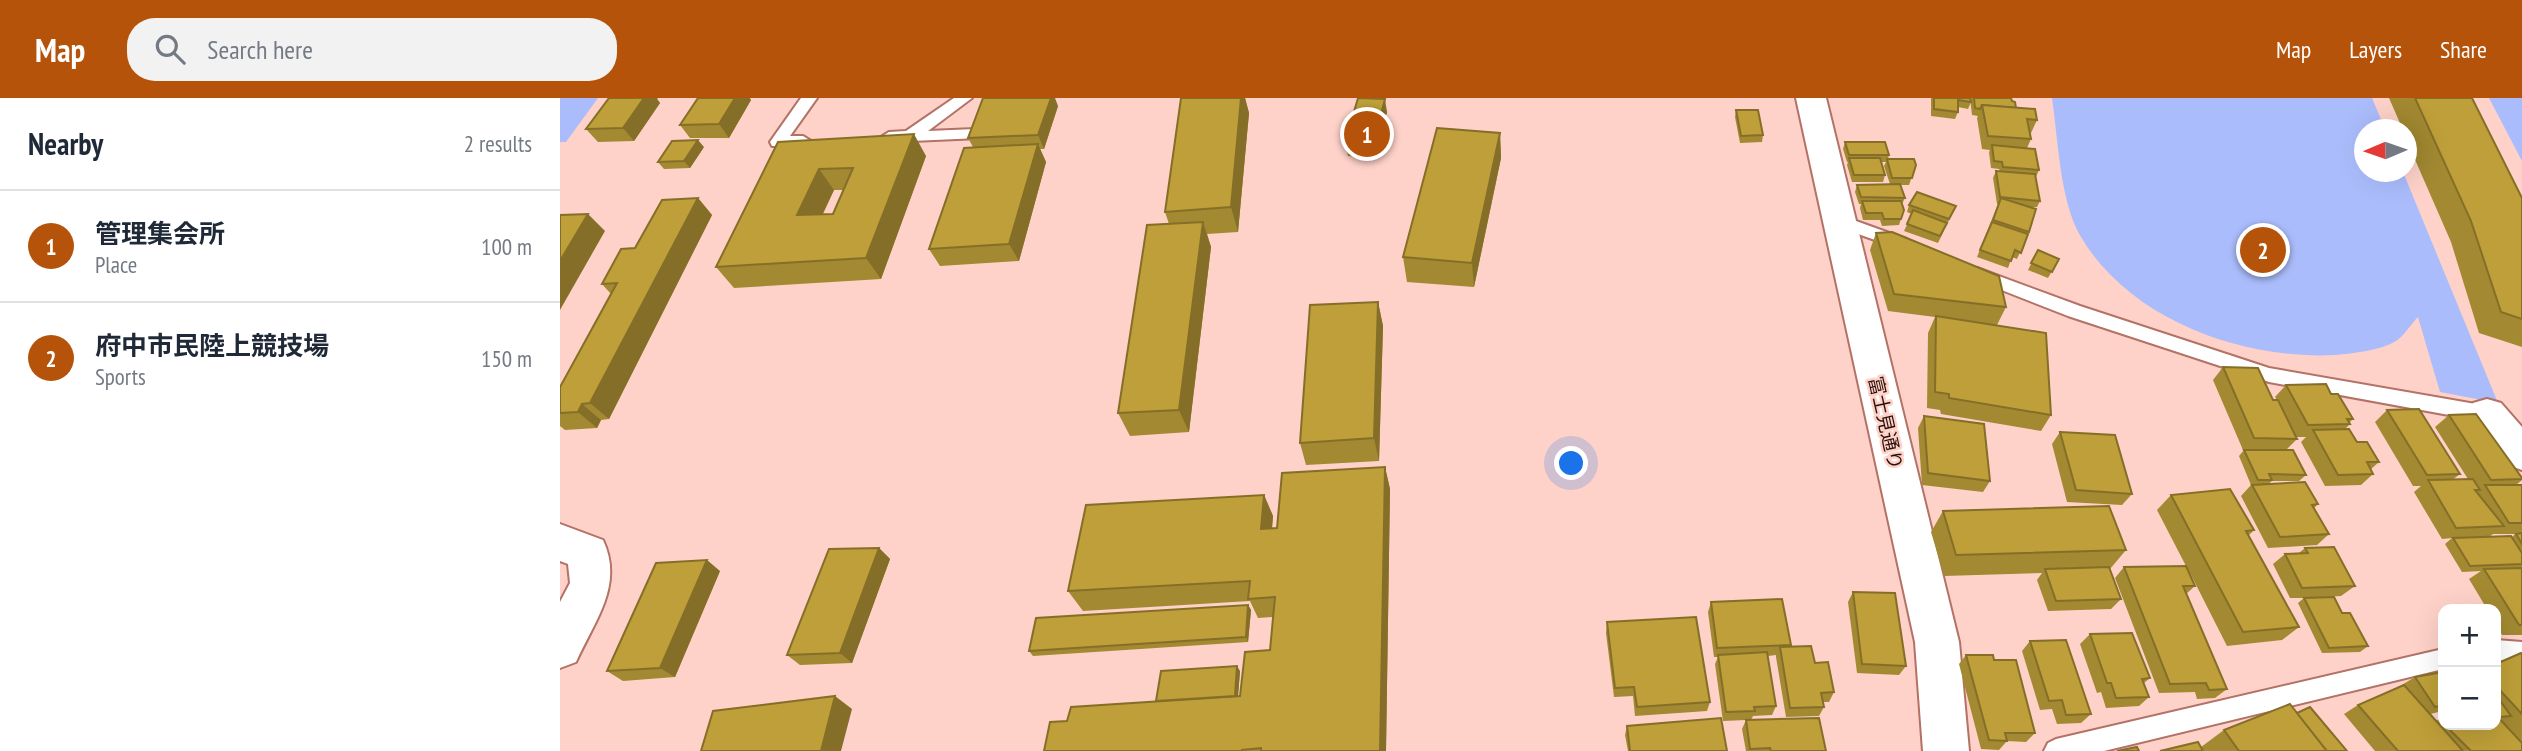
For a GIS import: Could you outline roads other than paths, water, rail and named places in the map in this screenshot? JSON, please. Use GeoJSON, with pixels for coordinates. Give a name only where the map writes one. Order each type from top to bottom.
{"type":"FeatureCollection","features":[{"type":"Feature","properties":{"kind":"street","name":"富士見通り"},"geometry":{"type":"LineString","coordinates":[[1811,98],[1842,222],[1937,642],[1946,751]]}},
{"type":"Feature","properties":{"kind":"street"},"geometry":{"type":"LineString","coordinates":[[2487,414],[2522,454]]}},
{"type":"Feature","properties":{"kind":"street"},"geometry":{"type":"LineString","coordinates":[[560,542],[588,553],[591,584],[560,647]]}},
{"type":"Feature","properties":{"kind":"lane"},"geometry":{"type":"LineString","coordinates":[[809,98],[778,142],[817,140]]}},
{"type":"Feature","properties":{"kind":"lane"},"geometry":{"type":"LineString","coordinates":[[909,136],[964,98]]}},
{"type":"Feature","properties":{"kind":"lane"},"geometry":{"type":"LineString","coordinates":[[870,138],[975,134]]}},
{"type":"Feature","properties":{"kind":"lane"},"geometry":{"type":"LineString","coordinates":[[1842,222],[1921,251]]}},
{"type":"Feature","properties":{"kind":"lane"},"geometry":{"type":"LineString","coordinates":[[1957,266],[2074,311],[2269,375],[2487,414]]}},
{"type":"Feature","properties":{"kind":"lane"},"geometry":{"type":"LineString","coordinates":[[2501,650],[2522,652]]}},
{"type":"Feature","properties":{"kind":"lane"},"geometry":{"type":"LineString","coordinates":[[2056,751],[2438,660]]}},
{"type":"Feature","properties":{"kind":"place","name":"管理集会所"},"geometry":{"type":"Point","coordinates":[1367,134]}},
{"type":"Feature","properties":{"kind":"place","name":"府中市民陸上競技場"},"geometry":{"type":"Point","coordinates":[2263,250]}}]}
